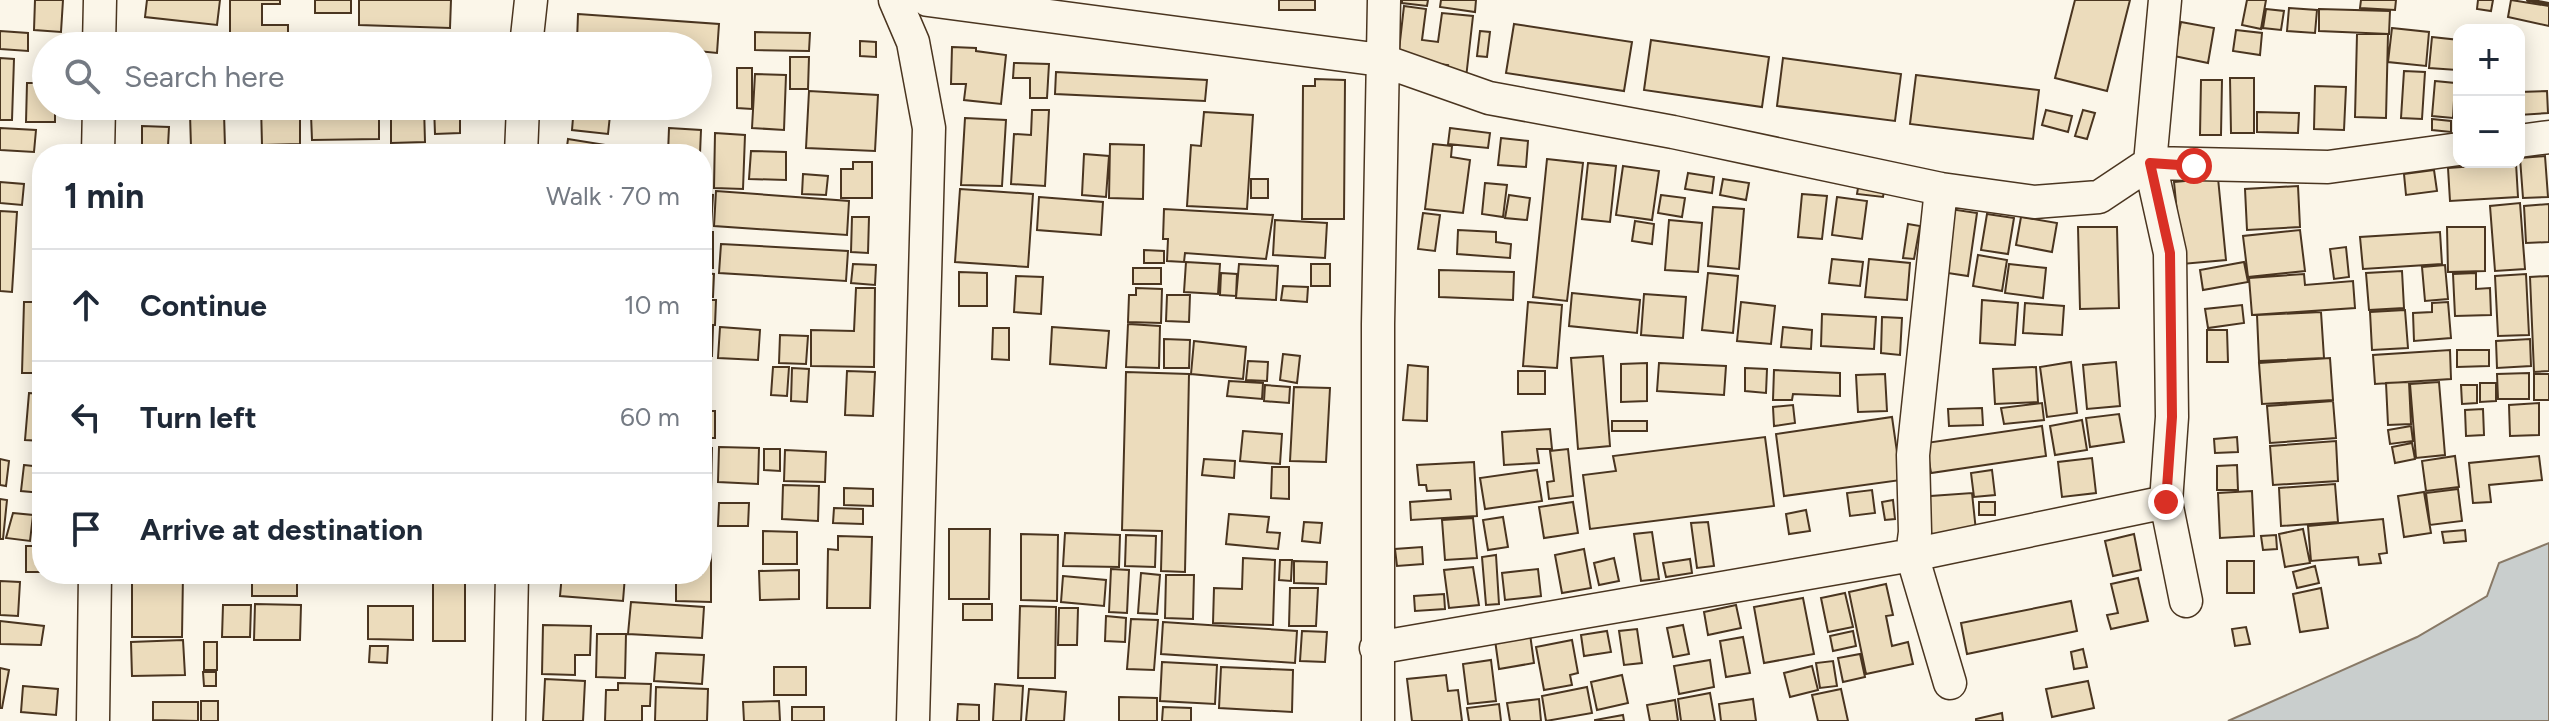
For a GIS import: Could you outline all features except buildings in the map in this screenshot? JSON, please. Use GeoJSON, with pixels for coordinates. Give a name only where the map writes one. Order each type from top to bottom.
{"type":"FeatureCollection","features":[{"type":"Feature","properties":{"kind":"street"},"geometry":{"type":"LineString","coordinates":[[99,32],[100,0]]}},
{"type":"Feature","properties":{"kind":"street"},"geometry":{"type":"LineString","coordinates":[[528,32],[531,0]]}},
{"type":"Feature","properties":{"kind":"street"},"geometry":{"type":"LineString","coordinates":[[895,0],[913,42],[929,128],[913,721]]}},
{"type":"Feature","properties":{"kind":"street"},"geometry":{"type":"LineString","coordinates":[[928,0],[1381,60],[1489,98],[1673,132],[1941,189],[2034,202],[2099,197],[2150,163],[2328,167],[2453,150]]}},
{"type":"Feature","properties":{"kind":"street"},"geometry":{"type":"LineString","coordinates":[[1378,721],[1376,648],[1384,0]]}},
{"type":"Feature","properties":{"kind":"street"},"geometry":{"type":"LineString","coordinates":[[2165,0],[2150,163],[2170,253],[2172,417],[2166,502],[2186,601]]}},
{"type":"Feature","properties":{"kind":"street"},"geometry":{"type":"LineString","coordinates":[[98,144],[99,120]]}},
{"type":"Feature","properties":{"kind":"street"},"geometry":{"type":"LineString","coordinates":[[521,144],[522,120]]}},
{"type":"Feature","properties":{"kind":"street"},"geometry":{"type":"LineString","coordinates":[[2525,140],[2549,137]]}},
{"type":"Feature","properties":{"kind":"street"},"geometry":{"type":"LineString","coordinates":[[1941,189],[1913,455],[1915,532],[1912,555],[1950,683]]}},
{"type":"Feature","properties":{"kind":"street"},"geometry":{"type":"LineString","coordinates":[[1376,648],[1912,555],[2166,502]]}},
{"type":"Feature","properties":{"kind":"street"},"geometry":{"type":"LineString","coordinates":[[93,721],[95,584]]}},
{"type":"Feature","properties":{"kind":"street"},"geometry":{"type":"LineString","coordinates":[[509,721],[512,584]]}},
{"type":"Feature","properties":{"kind":"shaded area"},"geometry":{"type":"Polygon","coordinates":[[[2549,543],[2549,721],[2228,721],[2417,637],[2487,596],[2499,563],[2549,543]]]}},
{"type":"Feature","properties":{"kind":"wall"},"geometry":{"type":"LineString","coordinates":[[2528,0],[2549,4]]}},
{"type":"Feature","properties":{"kind":"route"},"geometry":{"type":"LineString","coordinates":[[2166,502],[2172,417],[2170,253],[2150,163],[2194,166]]}}]}
